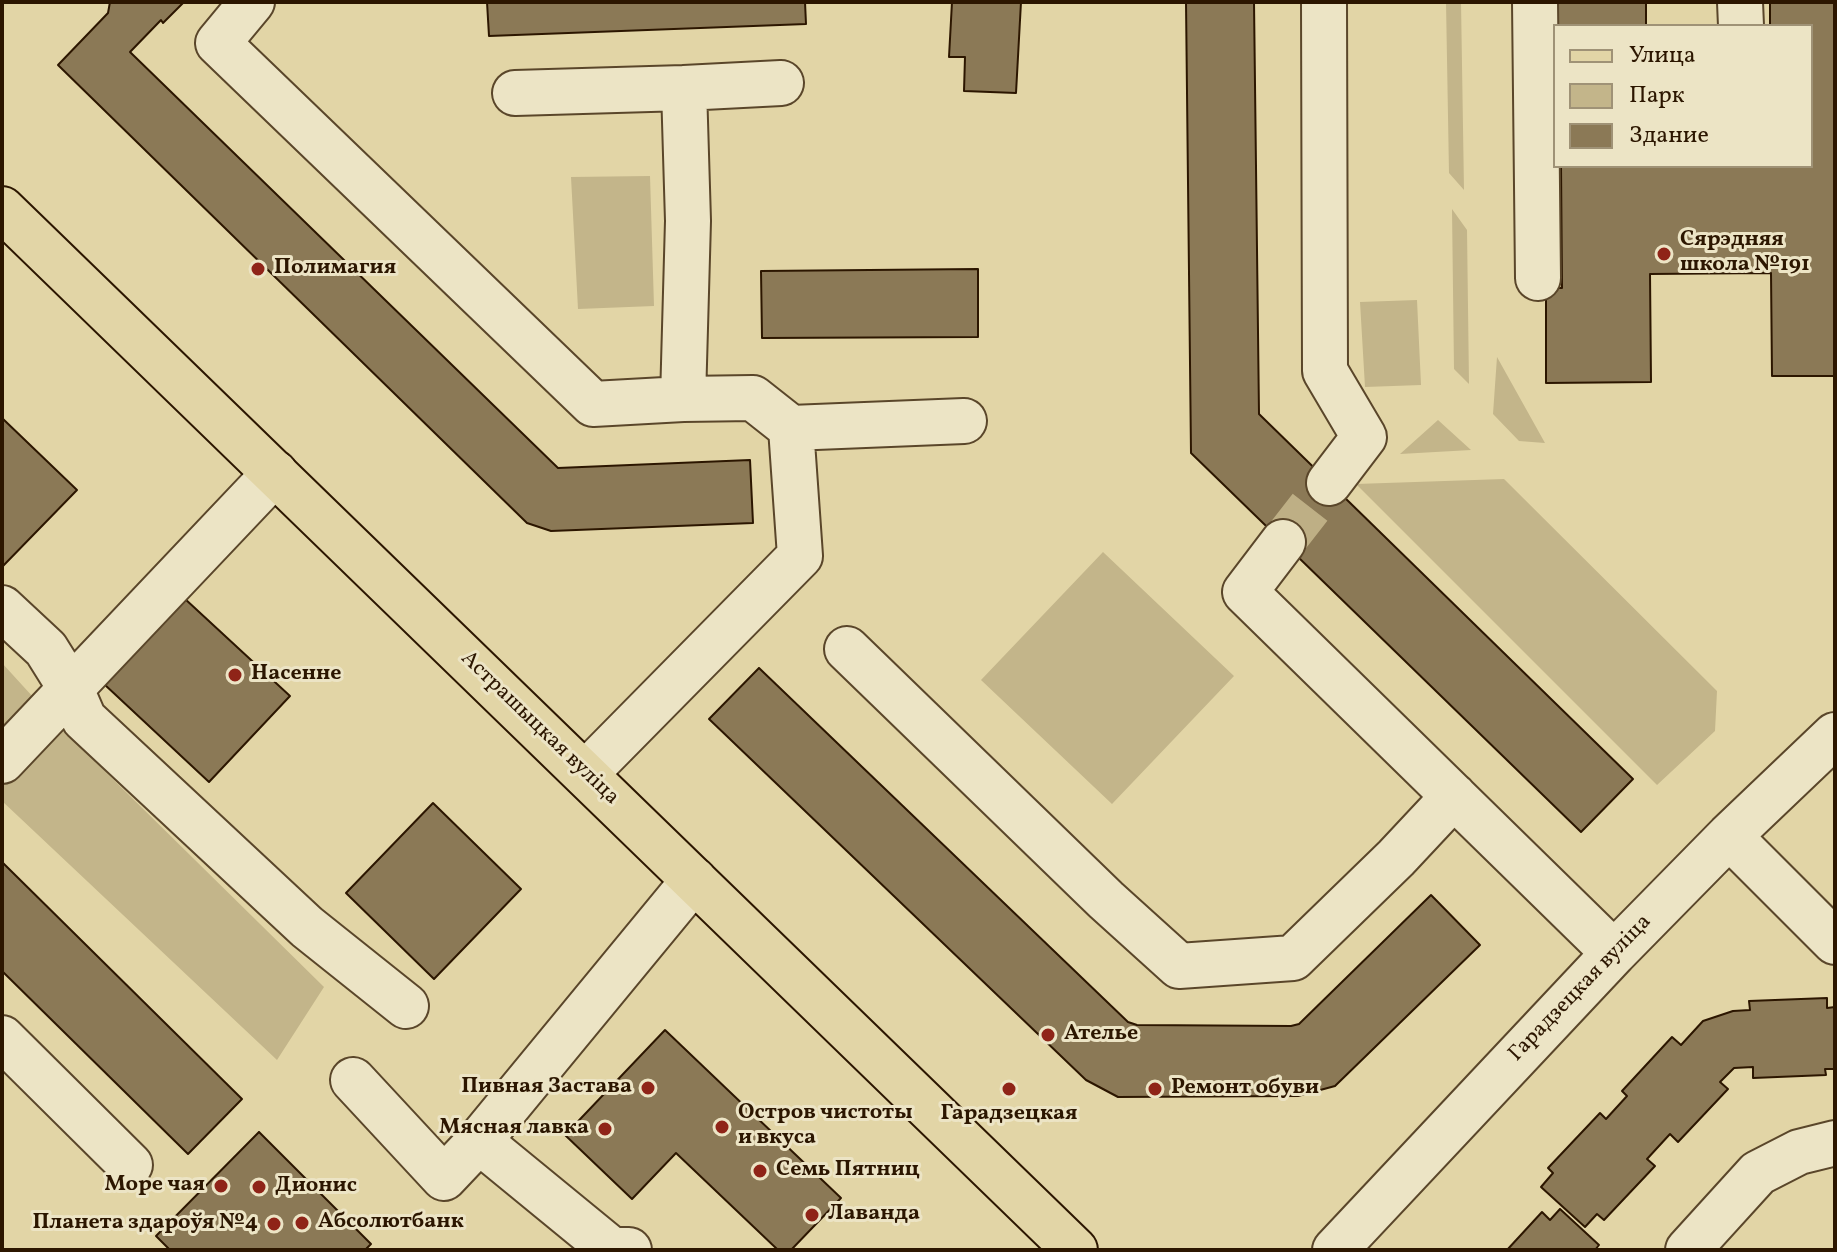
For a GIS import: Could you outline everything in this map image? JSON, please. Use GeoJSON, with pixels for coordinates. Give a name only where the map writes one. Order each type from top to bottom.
{"type":"FeatureCollection","features":[{"type":"Feature","properties":{"kind":"main road","name":"Астрашыцкая вуліца"},"geometry":{"type":"LineString","coordinates":[[2,209],[1075,1250]]}},
{"type":"Feature","properties":{"kind":"street"},"geometry":{"type":"LineString","coordinates":[[252,2],[218,43],[593,404],[753,398],[791,428],[964,421]]}},
{"type":"Feature","properties":{"kind":"street"},"geometry":{"type":"LineString","coordinates":[[1324,2],[1325,371],[1364,437],[1329,483]]}},
{"type":"Feature","properties":{"kind":"street"},"geometry":{"type":"LineString","coordinates":[[1535,2],[1538,278]]}},
{"type":"Feature","properties":{"kind":"street"},"geometry":{"type":"LineString","coordinates":[[1740,2],[1741,24]]}},
{"type":"Feature","properties":{"kind":"street"},"geometry":{"type":"LineString","coordinates":[[515,93],[781,83]]}},
{"type":"Feature","properties":{"kind":"street"},"geometry":{"type":"LineString","coordinates":[[683,399],[688,221],[684,88]]}},
{"type":"Feature","properties":{"kind":"street"},"geometry":{"type":"LineString","coordinates":[[585,774],[800,556],[791,428]]}},
{"type":"Feature","properties":{"kind":"street"},"geometry":{"type":"LineString","coordinates":[[2,761],[275,473]]}},
{"type":"Feature","properties":{"kind":"street"},"geometry":{"type":"LineString","coordinates":[[1283,542],[1245,592],[1614,953]]}},
{"type":"Feature","properties":{"kind":"street"},"geometry":{"type":"LineString","coordinates":[[2,608],[46,649],[71,689],[84,719],[307,927],[406,1006]]}},
{"type":"Feature","properties":{"kind":"street"},"geometry":{"type":"LineString","coordinates":[[847,649],[1106,900],[1179,966],[1293,958],[1396,858],[1454,796]]}},
{"type":"Feature","properties":{"kind":"street","name":"Гарадзецкая вуліца"},"geometry":{"type":"LineString","coordinates":[[1335,1250],[1614,953],[1729,836],[1835,735]]}},
{"type":"Feature","properties":{"kind":"street"},"geometry":{"type":"LineString","coordinates":[[1729,836],[1835,942]]}},
{"type":"Feature","properties":{"kind":"street"},"geometry":{"type":"LineString","coordinates":[[353,1080],[444,1178],[479,1141],[694,880]]}},
{"type":"Feature","properties":{"kind":"street"},"geometry":{"type":"LineString","coordinates":[[2,1038],[130,1165]]}},
{"type":"Feature","properties":{"kind":"street"},"geometry":{"type":"LineString","coordinates":[[479,1141],[612,1250],[629,1250]]}},
{"type":"Feature","properties":{"kind":"street"},"geometry":{"type":"LineString","coordinates":[[1688,1250],[1758,1173],[1799,1152],[1835,1143]]}},
{"type":"Feature","properties":{"kind":"green space"},"geometry":{"type":"Polygon","coordinates":[[[1446,2],[1461,2],[1464,190],[1449,173],[1446,2]]]}},
{"type":"Feature","properties":{"kind":"green space"},"geometry":{"type":"Polygon","coordinates":[[[650,176],[654,306],[578,309],[571,177],[650,176]]]}},
{"type":"Feature","properties":{"kind":"green space"},"geometry":{"type":"Polygon","coordinates":[[[1452,209],[1467,230],[1469,384],[1454,369],[1452,209]]]}},
{"type":"Feature","properties":{"kind":"green space"},"geometry":{"type":"Polygon","coordinates":[[[1417,300],[1421,385],[1365,387],[1360,302],[1417,300]]]}},
{"type":"Feature","properties":{"kind":"green space"},"geometry":{"type":"Polygon","coordinates":[[[1497,357],[1545,443],[1519,441],[1493,414],[1497,357]]]}},
{"type":"Feature","properties":{"kind":"green space"},"geometry":{"type":"Polygon","coordinates":[[[1438,420],[1471,450],[1400,454],[1438,420]]]}},
{"type":"Feature","properties":{"kind":"green space"},"geometry":{"type":"Polygon","coordinates":[[[1504,479],[1717,691],[1715,731],[1657,785],[1356,484],[1504,479]]]}},
{"type":"Feature","properties":{"kind":"green space"},"geometry":{"type":"Polygon","coordinates":[[[1103,552],[1234,676],[1112,804],[981,680],[1103,552]]]}},
{"type":"Feature","properties":{"kind":"green space"},"geometry":{"type":"Polygon","coordinates":[[[2,663],[64,731],[324,987],[277,1060],[2,801],[2,663]]]}},
{"type":"Feature","properties":{"kind":"building"},"geometry":{"type":"Polygon","coordinates":[[[110,2],[184,2],[163,23],[161,20],[130,52],[558,468],[750,460],[753,523],[551,531],[527,523],[58,65],[108,13],[110,2]]]}},
{"type":"Feature","properties":{"kind":"building"},"geometry":{"type":"Polygon","coordinates":[[[487,2],[805,2],[806,24],[489,36],[487,2]]]}},
{"type":"Feature","properties":{"kind":"building"},"geometry":{"type":"Polygon","coordinates":[[[952,2],[1021,2],[1016,93],[964,91],[965,57],[949,57],[952,2]]]}},
{"type":"Feature","properties":{"kind":"building"},"geometry":{"type":"Polygon","coordinates":[[[1186,2],[1254,2],[1259,414],[1633,779],[1581,832],[1191,453],[1186,2]]]}},
{"type":"Feature","properties":{"kind":"building"},"geometry":{"type":"Polygon","coordinates":[[[1540,2],[1646,2],[1646,24],[1554,24],[1540,2]]]}},
{"type":"Feature","properties":{"kind":"building"},"geometry":{"type":"Polygon","coordinates":[[[1770,2],[1835,2],[1835,376],[1772,376],[1771,273],[1650,274],[1651,382],[1546,383],[1546,288],[1562,288],[1561,168],[1813,168],[1813,24],[1770,24],[1770,2]]]}},
{"type":"Feature","properties":{"kind":"building"},"geometry":{"type":"Polygon","coordinates":[[[978,269],[978,337],[762,338],[761,271],[978,269]]]}},
{"type":"Feature","properties":{"kind":"building"},"geometry":{"type":"Polygon","coordinates":[[[2,418],[77,490],[2,567],[2,418]]]}},
{"type":"Feature","properties":{"kind":"building"},"geometry":{"type":"Polygon","coordinates":[[[184,598],[290,696],[209,782],[104,684],[184,598]]]}},
{"type":"Feature","properties":{"kind":"building"},"geometry":{"type":"Polygon","coordinates":[[[759,668],[1128,1022],[1137,1025],[1299,1024],[1431,895],[1480,945],[1335,1086],[1298,1096],[1118,1097],[1086,1080],[709,719],[759,668]]]}},
{"type":"Feature","properties":{"kind":"building"},"geometry":{"type":"Polygon","coordinates":[[[433,803],[521,889],[434,979],[346,893],[433,803]]]}},
{"type":"Feature","properties":{"kind":"building"},"geometry":{"type":"Polygon","coordinates":[[[2,862],[242,1099],[188,1154],[2,971],[2,862]]]}},
{"type":"Feature","properties":{"kind":"building"},"geometry":{"type":"Polygon","coordinates":[[[1827,998],[1827,1008],[1835,1007],[1835,1069],[1825,1069],[1826,1075],[1753,1078],[1753,1067],[1734,1068],[1720,1082],[1728,1089],[1678,1142],[1670,1134],[1647,1159],[1655,1166],[1604,1220],[1597,1214],[1585,1227],[1541,1187],[1553,1173],[1548,1168],[1600,1113],[1606,1119],[1627,1096],[1622,1091],[1672,1037],[1681,1045],[1703,1021],[1733,1011],[1750,1010],[1749,1001],[1827,998]]]}},
{"type":"Feature","properties":{"kind":"building"},"geometry":{"type":"Polygon","coordinates":[[[665,1030],[841,1198],[791,1250],[778,1250],[676,1153],[632,1199],[565,1135],[665,1030]]]}},
{"type":"Feature","properties":{"kind":"building","name":"Дионис"},"geometry":{"type":"Polygon","coordinates":[[[259,1132],[371,1244],[365,1250],[170,1250],[156,1236],[259,1132]]]}},
{"type":"Feature","properties":{"kind":"building"},"geometry":{"type":"Polygon","coordinates":[[[1560,1209],[1599,1245],[1595,1250],[1507,1250],[1542,1212],[1550,1220],[1560,1209]]]}},
{"type":"Feature","properties":{"kind":"tunnel"},"geometry":{"type":"LineString","coordinates":[[1283,542],[1329,483]]}},
{"type":"Feature","properties":{"kind":"place","name":"Сярэдняя школа №191"},"geometry":{"type":"Point","coordinates":[1664,254]}},
{"type":"Feature","properties":{"kind":"place","name":"Полимагия"},"geometry":{"type":"Point","coordinates":[258,269]}},
{"type":"Feature","properties":{"kind":"place","name":"Насенне"},"geometry":{"type":"Point","coordinates":[235,675]}},
{"type":"Feature","properties":{"kind":"place","name":"Ателье"},"geometry":{"type":"Point","coordinates":[1048,1035]}},
{"type":"Feature","properties":{"kind":"place","name":"Пивная Застава"},"geometry":{"type":"Point","coordinates":[648,1088]}},
{"type":"Feature","properties":{"kind":"place","name":"Гарадзецкая"},"geometry":{"type":"Point","coordinates":[1009,1089]}},
{"type":"Feature","properties":{"kind":"place","name":"Ремонт обуви"},"geometry":{"type":"Point","coordinates":[1155,1089]}},
{"type":"Feature","properties":{"kind":"place","name":"Остров чистоты и вкуса"},"geometry":{"type":"Point","coordinates":[722,1127]}},
{"type":"Feature","properties":{"kind":"place","name":"Мясная лавка"},"geometry":{"type":"Point","coordinates":[605,1129]}},
{"type":"Feature","properties":{"kind":"place","name":"Семь Пятниц"},"geometry":{"type":"Point","coordinates":[760,1171]}},
{"type":"Feature","properties":{"kind":"place","name":"Море чая"},"geometry":{"type":"Point","coordinates":[221,1186]}},
{"type":"Feature","properties":{"kind":"place","name":"Дионис"},"geometry":{"type":"Point","coordinates":[259,1187]}},
{"type":"Feature","properties":{"kind":"place","name":"Лаванда"},"geometry":{"type":"Point","coordinates":[812,1215]}},
{"type":"Feature","properties":{"kind":"place","name":"Абсолютбанк"},"geometry":{"type":"Point","coordinates":[302,1223]}},
{"type":"Feature","properties":{"kind":"place","name":"Планета здароўя №4"},"geometry":{"type":"Point","coordinates":[274,1224]}}]}
